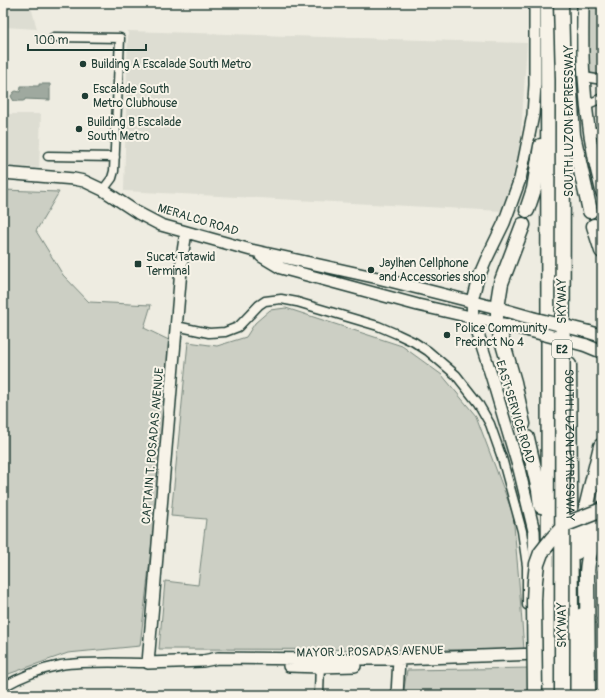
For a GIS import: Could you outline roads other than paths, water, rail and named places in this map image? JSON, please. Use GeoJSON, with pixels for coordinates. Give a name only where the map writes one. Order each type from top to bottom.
{"type":"FeatureCollection","features":[{"type":"Feature","properties":{"kind":"highway","name":"SOUTH LUZON EXPRESSWAY"},"geometry":{"type":"LineString","coordinates":[[548,3],[549,695]]}},
{"type":"Feature","properties":{"kind":"highway","name":"SKYWAY"},"geometry":{"type":"LineString","coordinates":[[553,3],[553,695]]}},
{"type":"Feature","properties":{"kind":"highway","name":"SKYWAY"},"geometry":{"type":"LineString","coordinates":[[561,3],[563,80],[562,695]]}},
{"type":"Feature","properties":{"kind":"highway","name":"SOUTH LUZON EXPRESSWAY"},"geometry":{"type":"LineString","coordinates":[[569,3],[570,695]]}},
{"type":"Feature","properties":{"kind":"highway"},"geometry":{"type":"LineString","coordinates":[[569,77],[573,135],[590,211]]}},
{"type":"Feature","properties":{"kind":"highway"},"geometry":{"type":"LineString","coordinates":[[527,210],[534,188],[540,152],[548,80]]}},
{"type":"Feature","properties":{"kind":"highway"},"geometry":{"type":"LineString","coordinates":[[496,308],[501,283],[523,225]]}},
{"type":"Feature","properties":{"kind":"highway"},"geometry":{"type":"LineString","coordinates":[[594,226],[602,251]]}},
{"type":"Feature","properties":{"kind":"highway"},"geometry":{"type":"LineString","coordinates":[[497,323],[514,382],[523,424]]}},
{"type":"Feature","properties":{"kind":"highway"},"geometry":{"type":"LineString","coordinates":[[527,438],[539,490],[548,572]]}},
{"type":"Feature","properties":{"kind":"highway"},"geometry":{"type":"LineString","coordinates":[[571,615],[577,548],[601,446]]}},
{"type":"Feature","properties":{"kind":"highway"},"geometry":{"type":"LineString","coordinates":[[535,695],[534,581],[537,564],[541,553],[566,524],[602,510]]}},
{"type":"Feature","properties":{"kind":"highway"},"geometry":{"type":"LineString","coordinates":[[588,695],[588,558],[592,546],[602,531]]}},
{"type":"Feature","properties":{"kind":"main road","name":"EAST SERVICE ROAD"},"geometry":{"type":"LineString","coordinates":[[535,3],[535,85],[533,115],[520,179],[504,223],[481,270],[472,301],[473,318],[513,447],[530,510],[534,531],[537,636],[533,658],[539,695]]}},
{"type":"Feature","properties":{"kind":"main road"},"geometry":{"type":"LineString","coordinates":[[583,3],[586,105],[589,131],[602,193]]}},
{"type":"Feature","properties":{"kind":"main road","name":"MERALCO ROAD"},"geometry":{"type":"LineString","coordinates":[[3,173],[84,181],[103,190],[138,213],[155,222],[187,233],[251,250],[378,278],[496,308]]}},
{"type":"Feature","properties":{"kind":"main road","name":"CAPTAIN T. POSADAS AVENUE"},"geometry":{"type":"LineString","coordinates":[[150,663],[187,233]]}},
{"type":"Feature","properties":{"kind":"main road","name":"MERALCO ROAD"},"geometry":{"type":"LineString","coordinates":[[251,250],[281,268],[418,305],[497,323]]}},
{"type":"Feature","properties":{"kind":"main road"},"geometry":{"type":"LineString","coordinates":[[602,336],[496,308],[497,323],[585,345],[602,352]]}},
{"type":"Feature","properties":{"kind":"main road"},"geometry":{"type":"LineString","coordinates":[[580,695],[581,581],[590,537],[602,506]]}},
{"type":"Feature","properties":{"kind":"main road","name":"MAYOR J. POSADAS AVENUE"},"geometry":{"type":"LineString","coordinates":[[150,663],[202,661],[218,664],[400,662],[533,658]]}},
{"type":"Feature","properties":{"kind":"main road"},"geometry":{"type":"LineString","coordinates":[[397,695],[400,662]]}},
{"type":"Feature","properties":{"kind":"street"},"geometry":{"type":"LineString","coordinates":[[54,37],[120,38],[114,171],[112,178],[103,190]]}},
{"type":"Feature","properties":{"kind":"street"},"geometry":{"type":"LineString","coordinates":[[584,77],[602,80]]}},
{"type":"Feature","properties":{"kind":"street"},"geometry":{"type":"LineString","coordinates":[[586,105],[602,98]]}},
{"type":"Feature","properties":{"kind":"street"},"geometry":{"type":"LineString","coordinates":[[589,131],[602,132]]}},
{"type":"Feature","properties":{"kind":"street"},"geometry":{"type":"LineString","coordinates":[[48,156],[115,157]]}},
{"type":"Feature","properties":{"kind":"street"},"geometry":{"type":"LineString","coordinates":[[180,326],[209,333],[225,332],[238,327],[259,305],[265,301],[281,299],[297,302],[378,326],[397,334],[428,351],[456,375],[478,403],[490,424],[502,458],[518,513],[527,566],[533,658]]}},
{"type":"Feature","properties":{"kind":"street","name":"MAYOR J. POSADAS AVENUE"},"geometry":{"type":"LineString","coordinates":[[3,687],[13,681],[31,674],[60,666],[80,663],[150,663]]}},
{"type":"Feature","properties":{"kind":"street"},"geometry":{"type":"LineString","coordinates":[[319,695],[320,663]]}},
{"type":"Feature","properties":{"kind":"place","name":"Building A Escalade South Metro"},"geometry":{"type":"Point","coordinates":[83,64]}},
{"type":"Feature","properties":{"kind":"place","name":"Escalade South Metro Clubhouse"},"geometry":{"type":"Point","coordinates":[85,96]}},
{"type":"Feature","properties":{"kind":"place","name":"Building B Escalade South Metro"},"geometry":{"type":"Point","coordinates":[79,129]}},
{"type":"Feature","properties":{"kind":"place","name":"Sucat Tatawid Terminal"},"geometry":{"type":"Point","coordinates":[138,264]}},
{"type":"Feature","properties":{"kind":"place","name":"Jaylhen Cellphone and Accessories shop"},"geometry":{"type":"Point","coordinates":[371,270]}},
{"type":"Feature","properties":{"kind":"place","name":"Police Community Precinct № 4"},"geometry":{"type":"Point","coordinates":[447,335]}}]}
